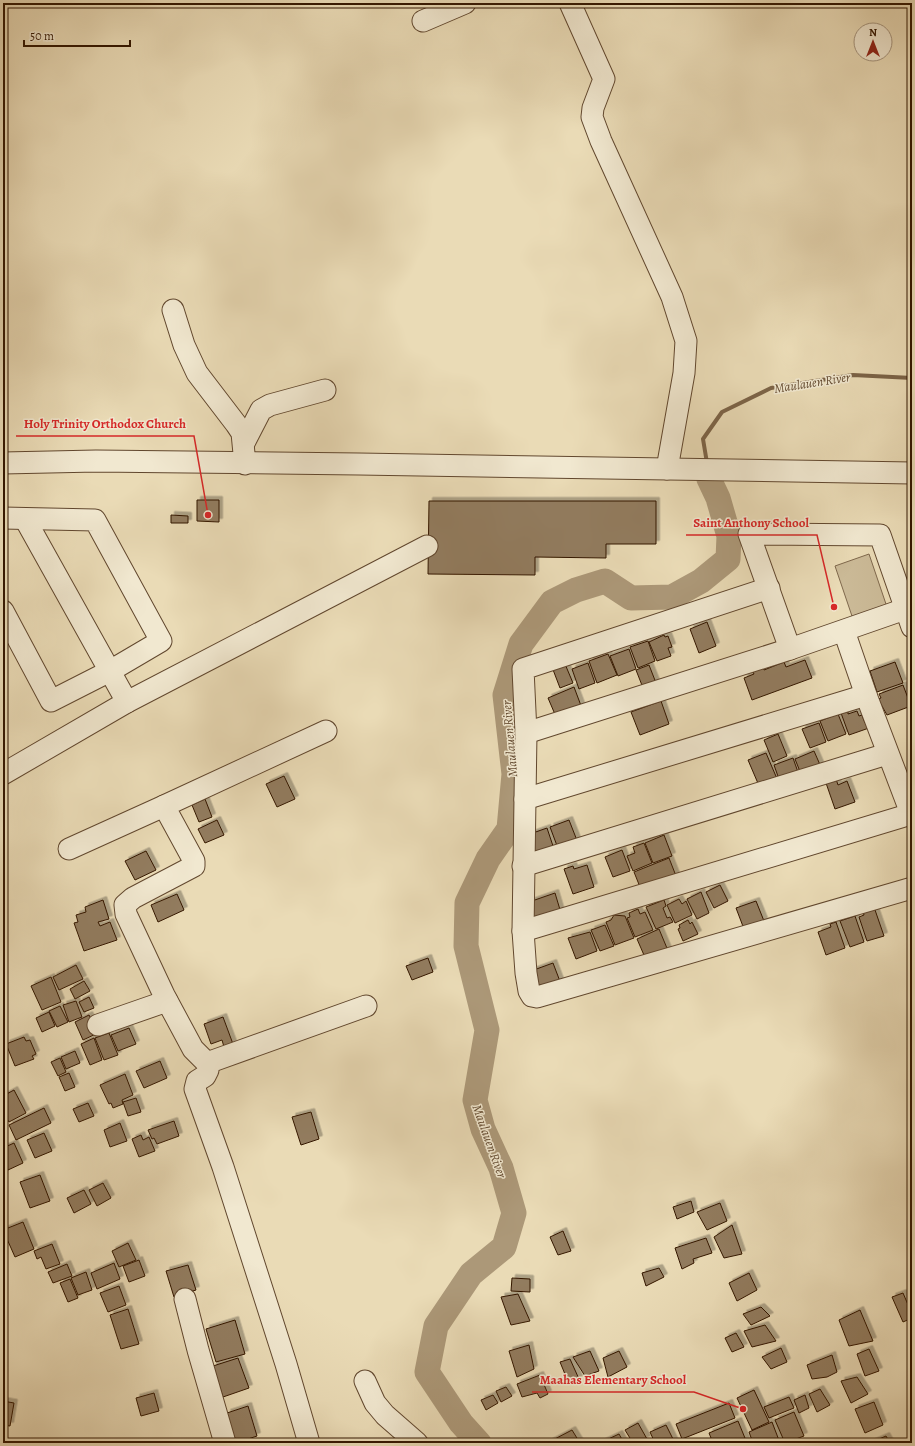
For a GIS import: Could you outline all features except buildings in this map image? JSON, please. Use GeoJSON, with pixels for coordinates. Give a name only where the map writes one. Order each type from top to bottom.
{"type":"FeatureCollection","features":[{"type":"Feature","properties":{"kind":"street"},"geometry":{"type":"LineString","coordinates":[[423,21],[464,3]]}},
{"type":"Feature","properties":{"kind":"street"},"geometry":{"type":"LineString","coordinates":[[570,3],[604,79],[593,108],[592,117],[601,141],[672,297],[686,341],[684,373],[670,469]]}},
{"type":"Feature","properties":{"kind":"street"},"geometry":{"type":"LineString","coordinates":[[173,310],[184,345],[194,367],[236,424],[244,443],[245,464]]}},
{"type":"Feature","properties":{"kind":"street"},"geometry":{"type":"LineString","coordinates":[[244,443],[261,410],[270,405],[325,390]]}},
{"type":"Feature","properties":{"kind":"street"},"geometry":{"type":"LineString","coordinates":[[3,463],[96,462],[359,464],[912,473]]}},
{"type":"Feature","properties":{"kind":"street"},"geometry":{"type":"LineString","coordinates":[[3,518],[95,520],[161,641],[110,671],[51,701],[3,610]]}},
{"type":"Feature","properties":{"kind":"street"},"geometry":{"type":"LineString","coordinates":[[25,519],[127,702]]}},
{"type":"Feature","properties":{"kind":"street"},"geometry":{"type":"LineString","coordinates":[[526,733],[790,649],[844,631],[909,618],[880,535],[749,534],[790,649]]}},
{"type":"Feature","properties":{"kind":"street"},"geometry":{"type":"LineString","coordinates":[[3,774],[127,702],[427,546]]}},
{"type":"Feature","properties":{"kind":"street"},"geometry":{"type":"LineString","coordinates":[[769,588],[523,669],[526,733],[523,931],[529,991],[532,996],[538,997],[912,888]]}},
{"type":"Feature","properties":{"kind":"street"},"geometry":{"type":"LineString","coordinates":[[523,931],[912,815],[887,754],[844,631]]}},
{"type":"Feature","properties":{"kind":"street"},"geometry":{"type":"LineString","coordinates":[[525,799],[866,695]]}},
{"type":"Feature","properties":{"kind":"street"},"geometry":{"type":"LineString","coordinates":[[69,849],[326,731]]}},
{"type":"Feature","properties":{"kind":"street"},"geometry":{"type":"LineString","coordinates":[[523,866],[887,754]]}},
{"type":"Feature","properties":{"kind":"street"},"geometry":{"type":"LineString","coordinates":[[164,806],[194,861],[194,866],[133,898],[125,905],[126,914],[167,1002],[192,1049],[207,1063],[208,1070],[205,1076],[197,1081],[196,1089],[272,1318],[309,1443]]}},
{"type":"Feature","properties":{"kind":"street"},"geometry":{"type":"LineString","coordinates":[[98,1025],[167,1002]]}},
{"type":"Feature","properties":{"kind":"street"},"geometry":{"type":"LineString","coordinates":[[207,1063],[366,1006]]}},
{"type":"Feature","properties":{"kind":"street"},"geometry":{"type":"LineString","coordinates":[[186,1299],[198,1350],[225,1443]]}},
{"type":"Feature","properties":{"kind":"street"},"geometry":{"type":"LineString","coordinates":[[365,1381],[375,1403],[385,1415],[417,1443]]}},
{"type":"Feature","properties":{"kind":"shaded area"},"geometry":{"type":"Polygon","coordinates":[[[869,554],[888,610],[854,622],[835,566],[869,554]]]}},
{"type":"Feature","properties":{"kind":"waterway","name":"Maulauen River"},"geometry":{"type":"LineString","coordinates":[[707,463],[703,439],[722,412],[771,388],[853,375],[912,378]]}},
{"type":"Feature","properties":{"kind":"waterway","name":"Maulauen River"},"geometry":{"type":"LineString","coordinates":[[479,1443],[461,1423],[427,1372],[436,1326],[471,1274],[504,1247],[514,1213],[501,1168],[483,1129],[475,1100],[487,1030],[466,946],[467,903],[488,859],[509,829],[514,774],[505,695],[521,644],[552,602],[576,590],[605,581],[631,598],[672,597],[701,581],[728,559],[729,536],[718,498],[709,479]]}},
{"type":"Feature","properties":{"kind":"place","name":"Holy Trinity Orthodox Church"},"geometry":{"type":"Point","coordinates":[208,515]}},
{"type":"Feature","properties":{"kind":"place","name":"Saint Anthony School"},"geometry":{"type":"Point","coordinates":[834,607]}},
{"type":"Feature","properties":{"kind":"place","name":"Maahas Elementary School"},"geometry":{"type":"Point","coordinates":[743,1409]}}]}
